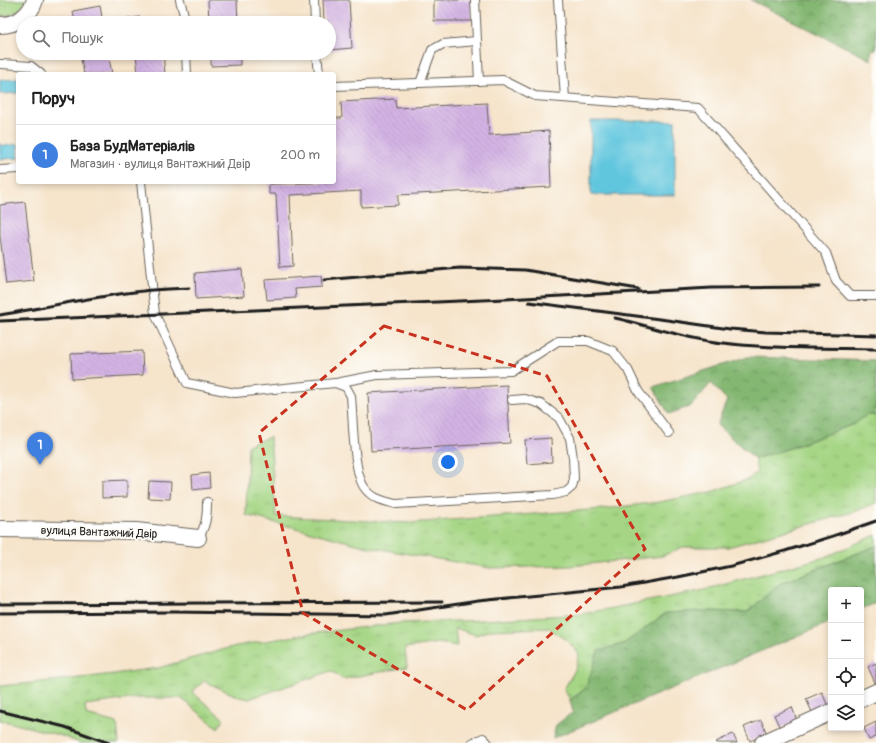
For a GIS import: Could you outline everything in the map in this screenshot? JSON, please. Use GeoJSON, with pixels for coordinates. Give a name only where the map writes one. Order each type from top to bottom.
{"type":"FeatureCollection","features":[{"type":"Feature","properties":{"kind":"street"},"geometry":{"type":"LineString","coordinates":[[24,16],[30,10],[35,0]]}},
{"type":"Feature","properties":{"kind":"street"},"geometry":{"type":"LineString","coordinates":[[0,25],[6,25],[16,21]]}},
{"type":"Feature","properties":{"kind":"street","name":"вулиця Вантажний Двір"},"geometry":{"type":"LineString","coordinates":[[0,529],[136,531],[198,538]]}},
{"type":"Feature","properties":{"kind":"street"},"geometry":{"type":"LineString","coordinates":[[864,698],[876,692]]}},
{"type":"Feature","properties":{"kind":"street"},"geometry":{"type":"LineString","coordinates":[[763,743],[828,713]]}},
{"type":"Feature","properties":{"kind":"lane"},"geometry":{"type":"LineString","coordinates":[[180,0],[184,16]]}},
{"type":"Feature","properties":{"kind":"lane"},"geometry":{"type":"LineString","coordinates":[[314,0],[315,16]]}},
{"type":"Feature","properties":{"kind":"lane"},"geometry":{"type":"LineString","coordinates":[[475,0],[479,81]]}},
{"type":"Feature","properties":{"kind":"lane"},"geometry":{"type":"LineString","coordinates":[[558,0],[565,98]]}},
{"type":"Feature","properties":{"kind":"lane"},"geometry":{"type":"LineString","coordinates":[[420,83],[432,50],[443,44],[477,41]]}},
{"type":"Feature","properties":{"kind":"lane"},"geometry":{"type":"LineString","coordinates":[[186,60],[187,72]]}},
{"type":"Feature","properties":{"kind":"lane"},"geometry":{"type":"LineString","coordinates":[[318,60],[319,72]]}},
{"type":"Feature","properties":{"kind":"lane"},"geometry":{"type":"LineString","coordinates":[[0,64],[31,66],[39,72]]}},
{"type":"Feature","properties":{"kind":"lane"},"geometry":{"type":"LineString","coordinates":[[336,86],[503,80],[535,96],[698,108],[826,252],[836,281],[850,296],[876,296]]}},
{"type":"Feature","properties":{"kind":"lane"},"geometry":{"type":"LineString","coordinates":[[0,170],[16,169]]}},
{"type":"Feature","properties":{"kind":"lane"},"geometry":{"type":"LineString","coordinates":[[141,184],[155,314],[187,383],[235,393],[335,383],[377,375],[511,371],[558,340],[588,341],[613,351],[628,370],[638,391],[669,433]]}},
{"type":"Feature","properties":{"kind":"lane"},"geometry":{"type":"LineString","coordinates":[[335,383],[346,387],[351,396],[357,472],[364,487],[381,501],[396,504],[553,495],[566,492],[572,487],[574,479],[570,438],[559,418],[541,404],[525,399],[512,400]]}},
{"type":"Feature","properties":{"kind":"lane"},"geometry":{"type":"LineString","coordinates":[[198,538],[203,531],[207,515],[207,502]]}},
{"type":"Feature","properties":{"kind":"lane"},"geometry":{"type":"LineString","coordinates":[[472,743],[483,738],[488,743]]}},
{"type":"Feature","properties":{"kind":"highlighted area"},"geometry":{"type":"Polygon","coordinates":[[[384,326],[547,376],[645,549],[467,710],[303,613],[259,433],[384,326]]]}},
{"type":"Feature","properties":{"kind":"green space"},"geometry":{"type":"Polygon","coordinates":[[[0,0],[26,0],[22,7],[16,12],[0,16],[0,0]]]}},
{"type":"Feature","properties":{"kind":"green space"},"geometry":{"type":"Polygon","coordinates":[[[751,0],[876,0],[876,50],[871,51],[871,60],[751,0]]]}},
{"type":"Feature","properties":{"kind":"green space"},"geometry":{"type":"Polygon","coordinates":[[[748,357],[876,361],[876,415],[867,415],[854,424],[790,448],[755,459],[717,425],[727,400],[711,383],[691,406],[669,414],[653,387],[748,357]]]}},
{"type":"Feature","properties":{"kind":"green space"},"geometry":{"type":"Polygon","coordinates":[[[867,415],[876,415],[876,503],[857,511],[728,547],[683,547],[662,556],[570,566],[490,568],[368,547],[246,515],[248,445],[270,437],[276,516],[408,523],[604,509],[659,502],[711,492],[749,479],[757,472],[755,459],[790,448],[854,424],[867,415]]]}},
{"type":"Feature","properties":{"kind":"green space"},"geometry":{"type":"Polygon","coordinates":[[[876,535],[876,546],[781,583],[747,612],[702,611],[666,613],[625,643],[599,651],[586,688],[570,700],[564,689],[575,670],[579,654],[567,640],[549,628],[490,630],[476,635],[455,628],[457,646],[438,643],[405,648],[407,667],[343,679],[331,671],[249,699],[239,697],[204,681],[192,692],[224,719],[218,728],[181,698],[137,698],[85,705],[86,715],[117,723],[119,743],[80,743],[59,735],[0,720],[0,686],[90,677],[158,668],[236,646],[307,634],[400,623],[485,620],[582,614],[700,591],[825,557],[876,535]]]}},
{"type":"Feature","properties":{"kind":"green space"},"geometry":{"type":"Polygon","coordinates":[[[876,546],[876,603],[864,608],[864,587],[828,587],[828,623],[553,738],[556,725],[573,712],[570,700],[586,688],[598,651],[625,643],[666,613],[702,611],[747,612],[781,583],[876,546]]]}},
{"type":"Feature","properties":{"kind":"water"},"geometry":{"type":"Polygon","coordinates":[[[16,79],[16,93],[0,94],[0,80],[16,79]]]}},
{"type":"Feature","properties":{"kind":"water"},"geometry":{"type":"Polygon","coordinates":[[[591,121],[675,121],[675,195],[591,195],[591,121]]]}},
{"type":"Feature","properties":{"kind":"water"},"geometry":{"type":"Polygon","coordinates":[[[0,143],[3,146],[16,144],[16,158],[0,159],[0,143]]]}},
{"type":"Feature","properties":{"kind":"building"},"geometry":{"type":"Polygon","coordinates":[[[208,0],[237,0],[238,16],[209,16],[208,0]]]}},
{"type":"Feature","properties":{"kind":"building"},"geometry":{"type":"Polygon","coordinates":[[[323,0],[349,0],[352,48],[336,49],[336,16],[324,16],[323,0]]]}},
{"type":"Feature","properties":{"kind":"building"},"geometry":{"type":"Polygon","coordinates":[[[434,0],[471,0],[472,21],[434,21],[434,0]]]}},
{"type":"Feature","properties":{"kind":"building"},"geometry":{"type":"Polygon","coordinates":[[[100,6],[102,16],[74,16],[73,11],[100,6]]]}},
{"type":"Feature","properties":{"kind":"building"},"geometry":{"type":"Polygon","coordinates":[[[81,60],[109,60],[112,72],[84,72],[81,60]]]}},
{"type":"Feature","properties":{"kind":"building"},"geometry":{"type":"Polygon","coordinates":[[[137,60],[164,60],[165,72],[138,72],[137,60]]]}},
{"type":"Feature","properties":{"kind":"building"},"geometry":{"type":"Polygon","coordinates":[[[211,60],[240,60],[240,65],[211,66],[211,60]]]}},
{"type":"Feature","properties":{"kind":"building"},"geometry":{"type":"Polygon","coordinates":[[[395,99],[396,108],[487,103],[489,135],[549,131],[551,187],[398,195],[398,205],[361,207],[361,191],[290,195],[293,266],[280,267],[276,194],[269,194],[269,184],[336,184],[336,118],[342,118],[341,102],[395,99]]]}},
{"type":"Feature","properties":{"kind":"building"},"geometry":{"type":"Polygon","coordinates":[[[25,202],[34,281],[6,284],[0,236],[0,205],[25,202]]]}},
{"type":"Feature","properties":{"kind":"building"},"geometry":{"type":"Polygon","coordinates":[[[242,269],[244,296],[196,299],[195,273],[242,269]]]}},
{"type":"Feature","properties":{"kind":"building"},"geometry":{"type":"Polygon","coordinates":[[[321,276],[322,287],[295,289],[296,298],[267,300],[265,280],[321,276]]]}},
{"type":"Feature","properties":{"kind":"building"},"geometry":{"type":"Polygon","coordinates":[[[142,351],[143,375],[72,379],[71,354],[142,351]]]}},
{"type":"Feature","properties":{"kind":"building"},"geometry":{"type":"Polygon","coordinates":[[[507,385],[510,443],[371,451],[368,393],[507,385]]]}},
{"type":"Feature","properties":{"kind":"building"},"geometry":{"type":"Polygon","coordinates":[[[551,438],[552,462],[527,464],[525,440],[551,438]]]}},
{"type":"Feature","properties":{"kind":"building"},"geometry":{"type":"Polygon","coordinates":[[[209,473],[210,488],[193,490],[192,475],[209,473]]]}},
{"type":"Feature","properties":{"kind":"building"},"geometry":{"type":"Polygon","coordinates":[[[127,480],[127,497],[102,498],[102,481],[127,480]]]}},
{"type":"Feature","properties":{"kind":"building"},"geometry":{"type":"Polygon","coordinates":[[[149,481],[171,482],[170,499],[148,498],[149,481]]]}},
{"type":"Feature","properties":{"kind":"building"},"geometry":{"type":"Polygon","coordinates":[[[876,663],[876,685],[868,667],[876,663]]]}},
{"type":"Feature","properties":{"kind":"building"},"geometry":{"type":"Polygon","coordinates":[[[822,692],[828,707],[813,714],[806,699],[822,692]]]}},
{"type":"Feature","properties":{"kind":"building"},"geometry":{"type":"Polygon","coordinates":[[[792,707],[797,721],[780,728],[774,715],[792,707]]]}},
{"type":"Feature","properties":{"kind":"building"},"geometry":{"type":"Polygon","coordinates":[[[761,720],[767,734],[750,741],[744,727],[761,720]]]}},
{"type":"Feature","properties":{"kind":"building"},"geometry":{"type":"Polygon","coordinates":[[[876,722],[876,737],[869,740],[864,728],[876,722]]]}},
{"type":"Feature","properties":{"kind":"building"},"geometry":{"type":"Polygon","coordinates":[[[733,734],[737,743],[716,742],[733,734]]]}},
{"type":"Feature","properties":{"kind":"railway"},"geometry":{"type":"LineString","coordinates":[[324,280],[460,268],[525,270],[638,289]]}},
{"type":"Feature","properties":{"kind":"railway"},"geometry":{"type":"LineString","coordinates":[[0,321],[505,299],[712,288],[819,287]]}},
{"type":"Feature","properties":{"kind":"railway"},"geometry":{"type":"LineString","coordinates":[[0,315],[125,293],[189,288]]}},
{"type":"Feature","properties":{"kind":"railway"},"geometry":{"type":"LineString","coordinates":[[529,302],[730,329],[766,332],[876,335]]}},
{"type":"Feature","properties":{"kind":"railway"},"geometry":{"type":"LineString","coordinates":[[615,318],[682,335],[723,343],[780,347],[876,349]]}},
{"type":"Feature","properties":{"kind":"railway"},"geometry":{"type":"LineString","coordinates":[[0,613],[174,612],[386,615],[478,601],[621,587],[678,577],[731,566],[785,551],[876,521]]}},
{"type":"Feature","properties":{"kind":"railway"},"geometry":{"type":"LineString","coordinates":[[0,604],[442,602]]}},
{"type":"Feature","properties":{"kind":"railway"},"geometry":{"type":"LineString","coordinates":[[0,711],[65,727],[109,743]]}},
{"type":"Feature","properties":{"kind":"place","name":"База БудМатеріалів"},"geometry":{"type":"Point","coordinates":[40,465]}}]}
